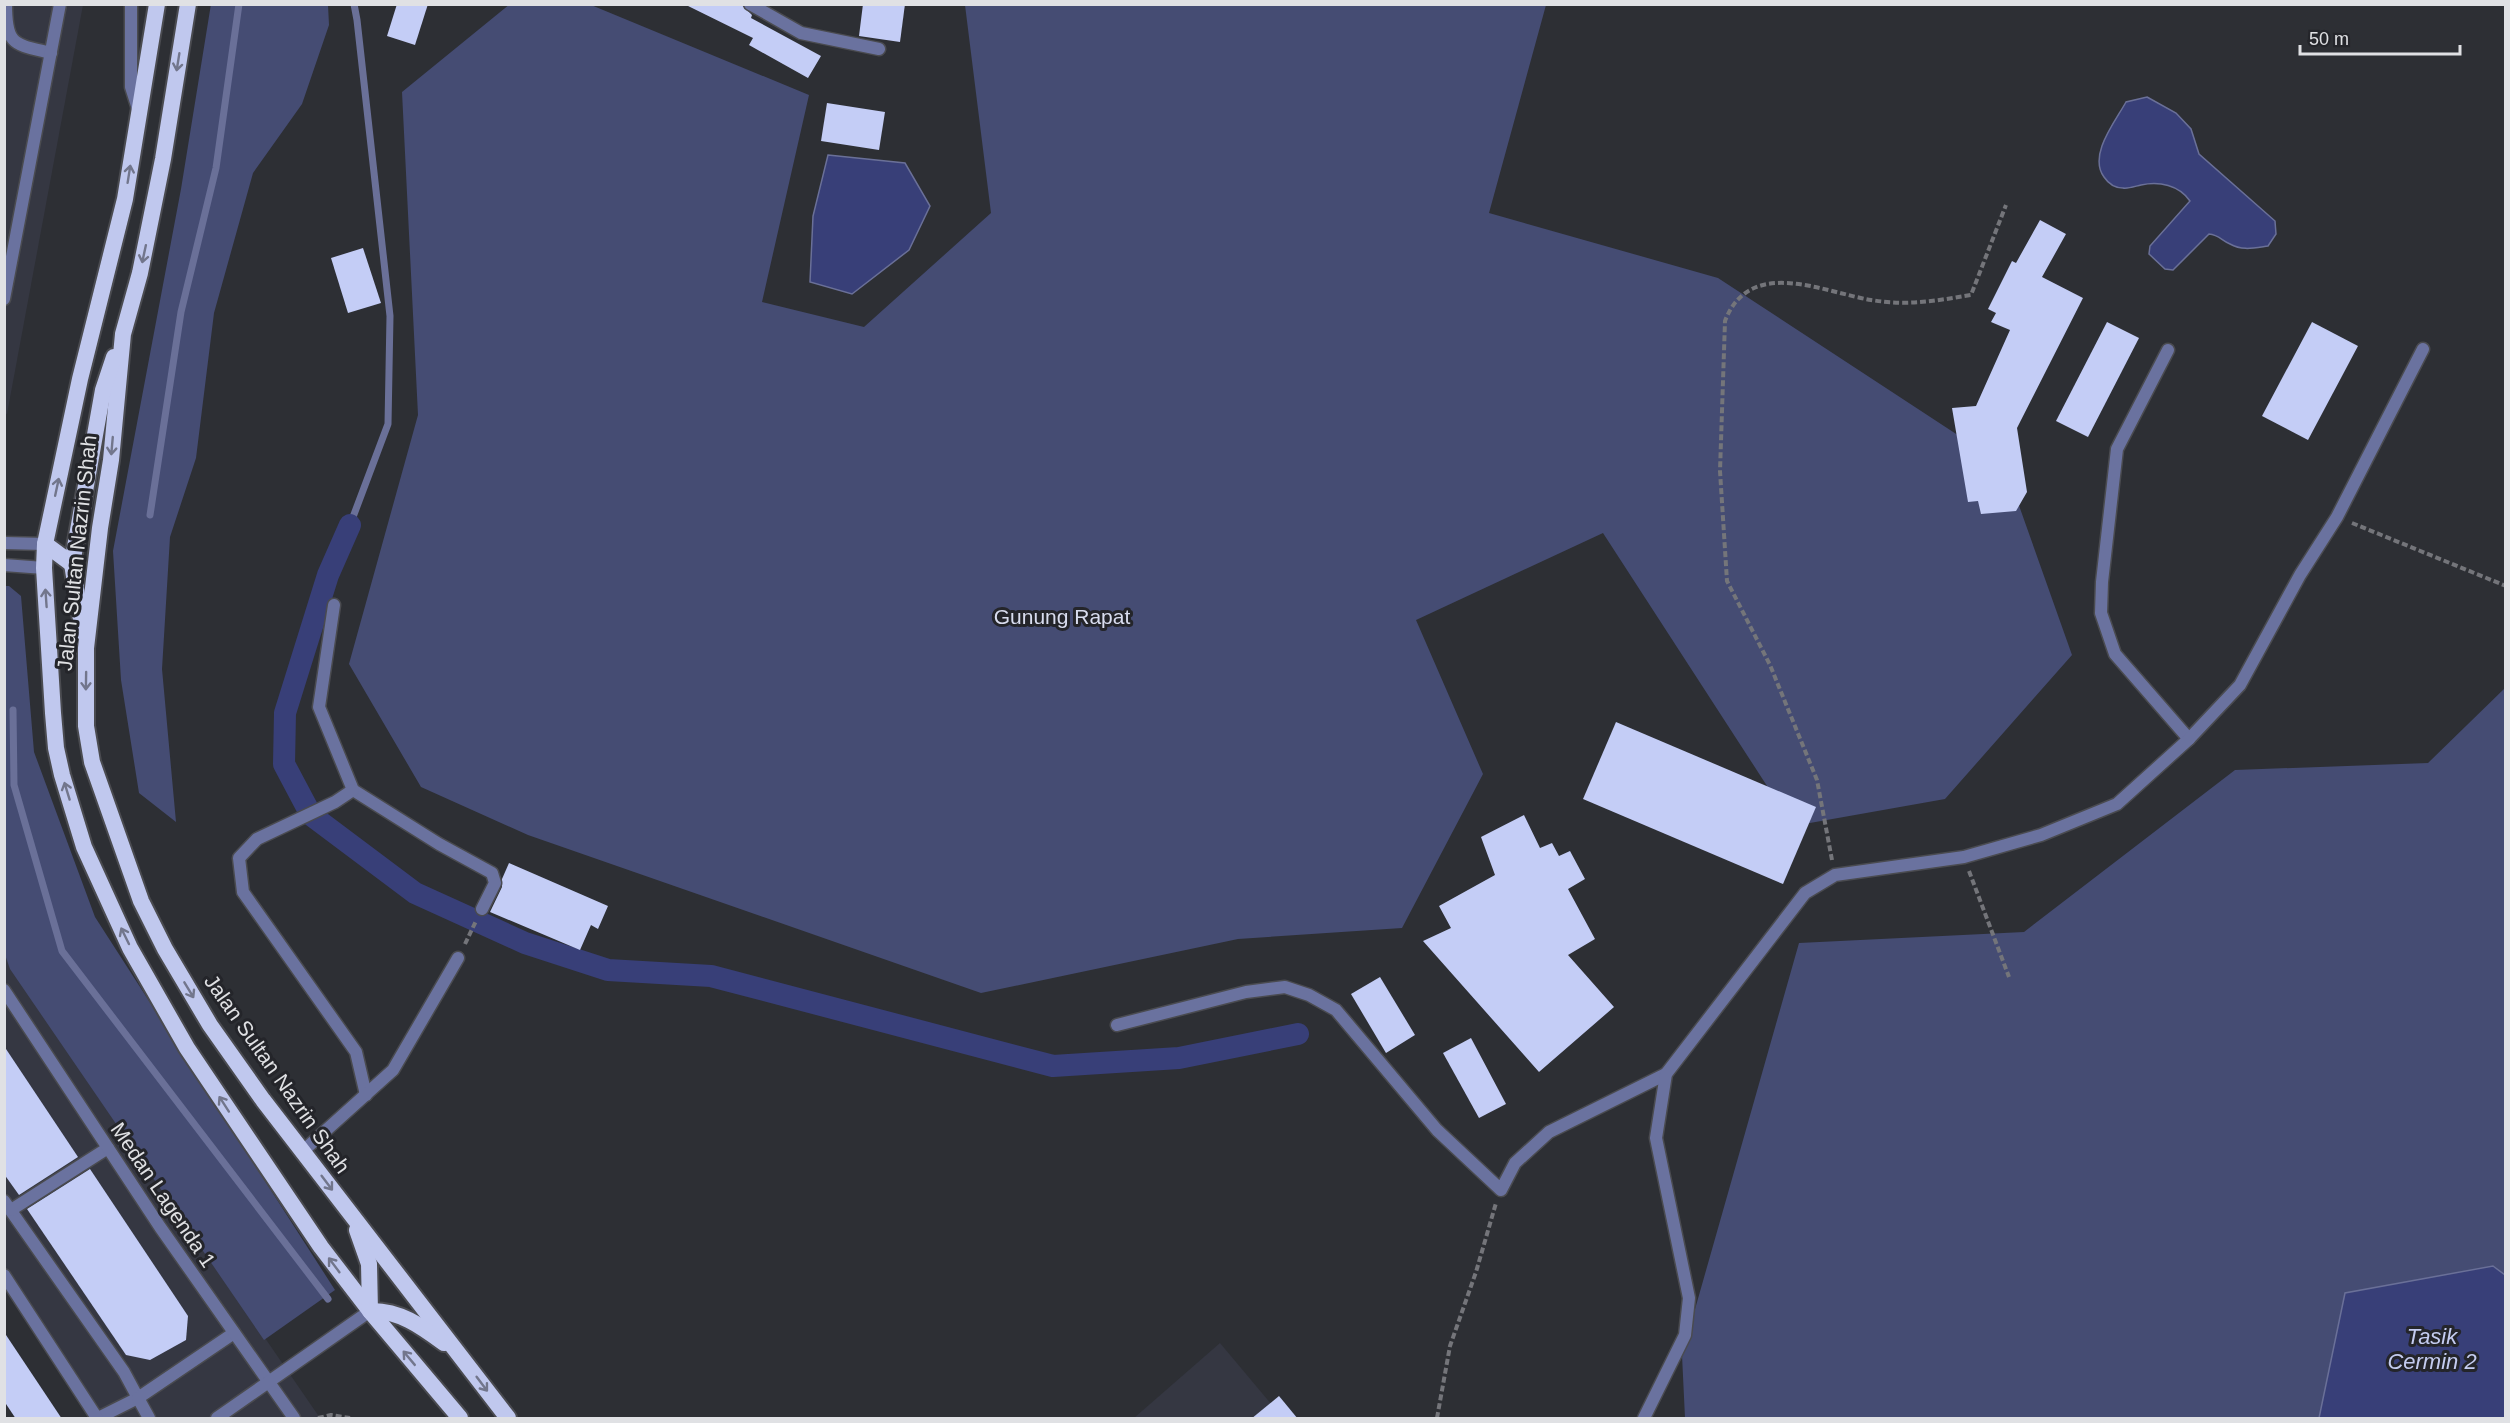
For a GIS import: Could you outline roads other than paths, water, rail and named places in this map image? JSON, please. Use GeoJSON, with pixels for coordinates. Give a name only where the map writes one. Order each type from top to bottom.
{"type":"FeatureCollection","features":[{"type":"Feature","properties":{"kind":"highway","name":"Jalan Sultan Nazrin Shah"},"geometry":{"type":"LineString","coordinates":[[157,4],[125,199],[80,379],[45,544],[44,568],[56,748],[84,847],[130,948],[187,1048],[315,1238],[370,1311],[460,1419]]}},
{"type":"Feature","properties":{"kind":"highway","name":"Jalan Sultan Nazrin Shah"},"geometry":{"type":"LineString","coordinates":[[188,4],[164,159],[140,273],[123,334],[111,460],[100,528],[86,648],[86,726],[92,762],[141,901],[165,949],[210,1025],[352,1216],[508,1419]]}},
{"type":"Feature","properties":{"kind":"highway"},"geometry":{"type":"LineString","coordinates":[[86,648],[72,564],[102,390],[123,334]]}},
{"type":"Feature","properties":{"kind":"highway"},"geometry":{"type":"LineString","coordinates":[[45,544],[72,564]]}},
{"type":"Feature","properties":{"kind":"highway"},"geometry":{"type":"LineString","coordinates":[[44,568],[72,564]]}},
{"type":"Feature","properties":{"kind":"highway"},"geometry":{"type":"LineString","coordinates":[[352,1216],[369,1264],[370,1311],[387,1311],[408,1319],[458,1353]]}},
{"type":"Feature","properties":{"kind":"street"},"geometry":{"type":"LineString","coordinates":[[6,4],[9,34],[17,45],[51,53]]}},
{"type":"Feature","properties":{"kind":"street"},"geometry":{"type":"LineString","coordinates":[[4,299],[60,4]]}},
{"type":"Feature","properties":{"kind":"street"},"geometry":{"type":"LineString","coordinates":[[131,4],[131,87],[139,110]]}},
{"type":"Feature","properties":{"kind":"street"},"geometry":{"type":"LineString","coordinates":[[750,4],[801,33],[879,49]]}},
{"type":"Feature","properties":{"kind":"street"},"geometry":{"type":"LineString","coordinates":[[1117,1025],[1246,992],[1285,987],[1309,995],[1336,1010],[1437,1130],[1500,1190],[1515,1163],[1549,1132],[1666,1074],[1805,893],[1835,875],[1964,856],[2041,835],[2117,804],[2189,739],[2240,685],[2300,575],[2337,517],[2423,349]]}},
{"type":"Feature","properties":{"kind":"street"},"geometry":{"type":"LineString","coordinates":[[2168,350],[2117,449],[2102,582],[2101,613],[2115,654],[2189,739]]}},
{"type":"Feature","properties":{"kind":"street"},"geometry":{"type":"LineString","coordinates":[[4,543],[45,544]]}},
{"type":"Feature","properties":{"kind":"street"},"geometry":{"type":"LineString","coordinates":[[4,565],[44,568]]}},
{"type":"Feature","properties":{"kind":"street"},"geometry":{"type":"LineString","coordinates":[[334,605],[319,707],[343,770],[353,790],[439,844],[492,873],[495,882],[482,909]]}},
{"type":"Feature","properties":{"kind":"street"},"geometry":{"type":"LineString","coordinates":[[353,790],[335,802],[257,839],[239,858],[243,892],[356,1052],[366,1095]]}},
{"type":"Feature","properties":{"kind":"street"},"geometry":{"type":"LineString","coordinates":[[303,1151],[393,1070],[458,958]]}},
{"type":"Feature","properties":{"kind":"street","name":"Medan Lagenda 1"},"geometry":{"type":"LineString","coordinates":[[4,990],[108,1148],[294,1419]]}},
{"type":"Feature","properties":{"kind":"street"},"geometry":{"type":"LineString","coordinates":[[1644,1419],[1685,1335],[1689,1298],[1656,1138],[1666,1074]]}},
{"type":"Feature","properties":{"kind":"street"},"geometry":{"type":"LineString","coordinates":[[108,1148],[8,1206],[124,1372],[149,1419]]}},
{"type":"Feature","properties":{"kind":"street"},"geometry":{"type":"LineString","coordinates":[[4,1275],[98,1419],[138,1398],[234,1333]]}},
{"type":"Feature","properties":{"kind":"street"},"geometry":{"type":"LineString","coordinates":[[216,1419],[370,1311]]}},
{"type":"Feature","properties":{"kind":"water"},"geometry":{"type":"Polygon","coordinates":[[[2147,97],[2176,113],[2191,129],[2199,154],[2275,221],[2276,234],[2268,246],[2239,248],[2209,234],[2173,270],[2165,269],[2149,254],[2150,246],[2190,201],[2180,191],[2162,184],[2125,188],[2115,186],[2104,177],[2099,159],[2105,139],[2126,102],[2147,97]]]}},
{"type":"Feature","properties":{"kind":"water"},"geometry":{"type":"Polygon","coordinates":[[[828,155],[905,163],[930,206],[909,250],[852,294],[810,282],[813,216],[828,155]]]}},
{"type":"Feature","properties":{"kind":"water","name":"Tasik Cermin 2"},"geometry":{"type":"Polygon","coordinates":[[[2493,1266],[2505,1275],[2505,1418],[2319,1418],[2345,1293],[2493,1266]]]}},
{"type":"Feature","properties":{"kind":"waterway"},"geometry":{"type":"LineString","coordinates":[[150,515],[181,312],[216,168],[239,4]]}},
{"type":"Feature","properties":{"kind":"waterway"},"geometry":{"type":"LineString","coordinates":[[350,525],[388,424],[390,316],[354,4]]}},
{"type":"Feature","properties":{"kind":"waterway"},"geometry":{"type":"LineString","coordinates":[[350,525],[328,575],[285,713],[284,764],[311,815],[415,893],[525,943],[608,970],[711,976],[1053,1066],[1179,1058],[1298,1034]]}},
{"type":"Feature","properties":{"kind":"waterway"},"geometry":{"type":"LineString","coordinates":[[13,710],[14,785],[62,951],[328,1299]]}},
{"type":"Feature","properties":{"kind":"park label","name":"Gunung Rapat"},"geometry":{"type":"Point","coordinates":[1062,617]}}]}
